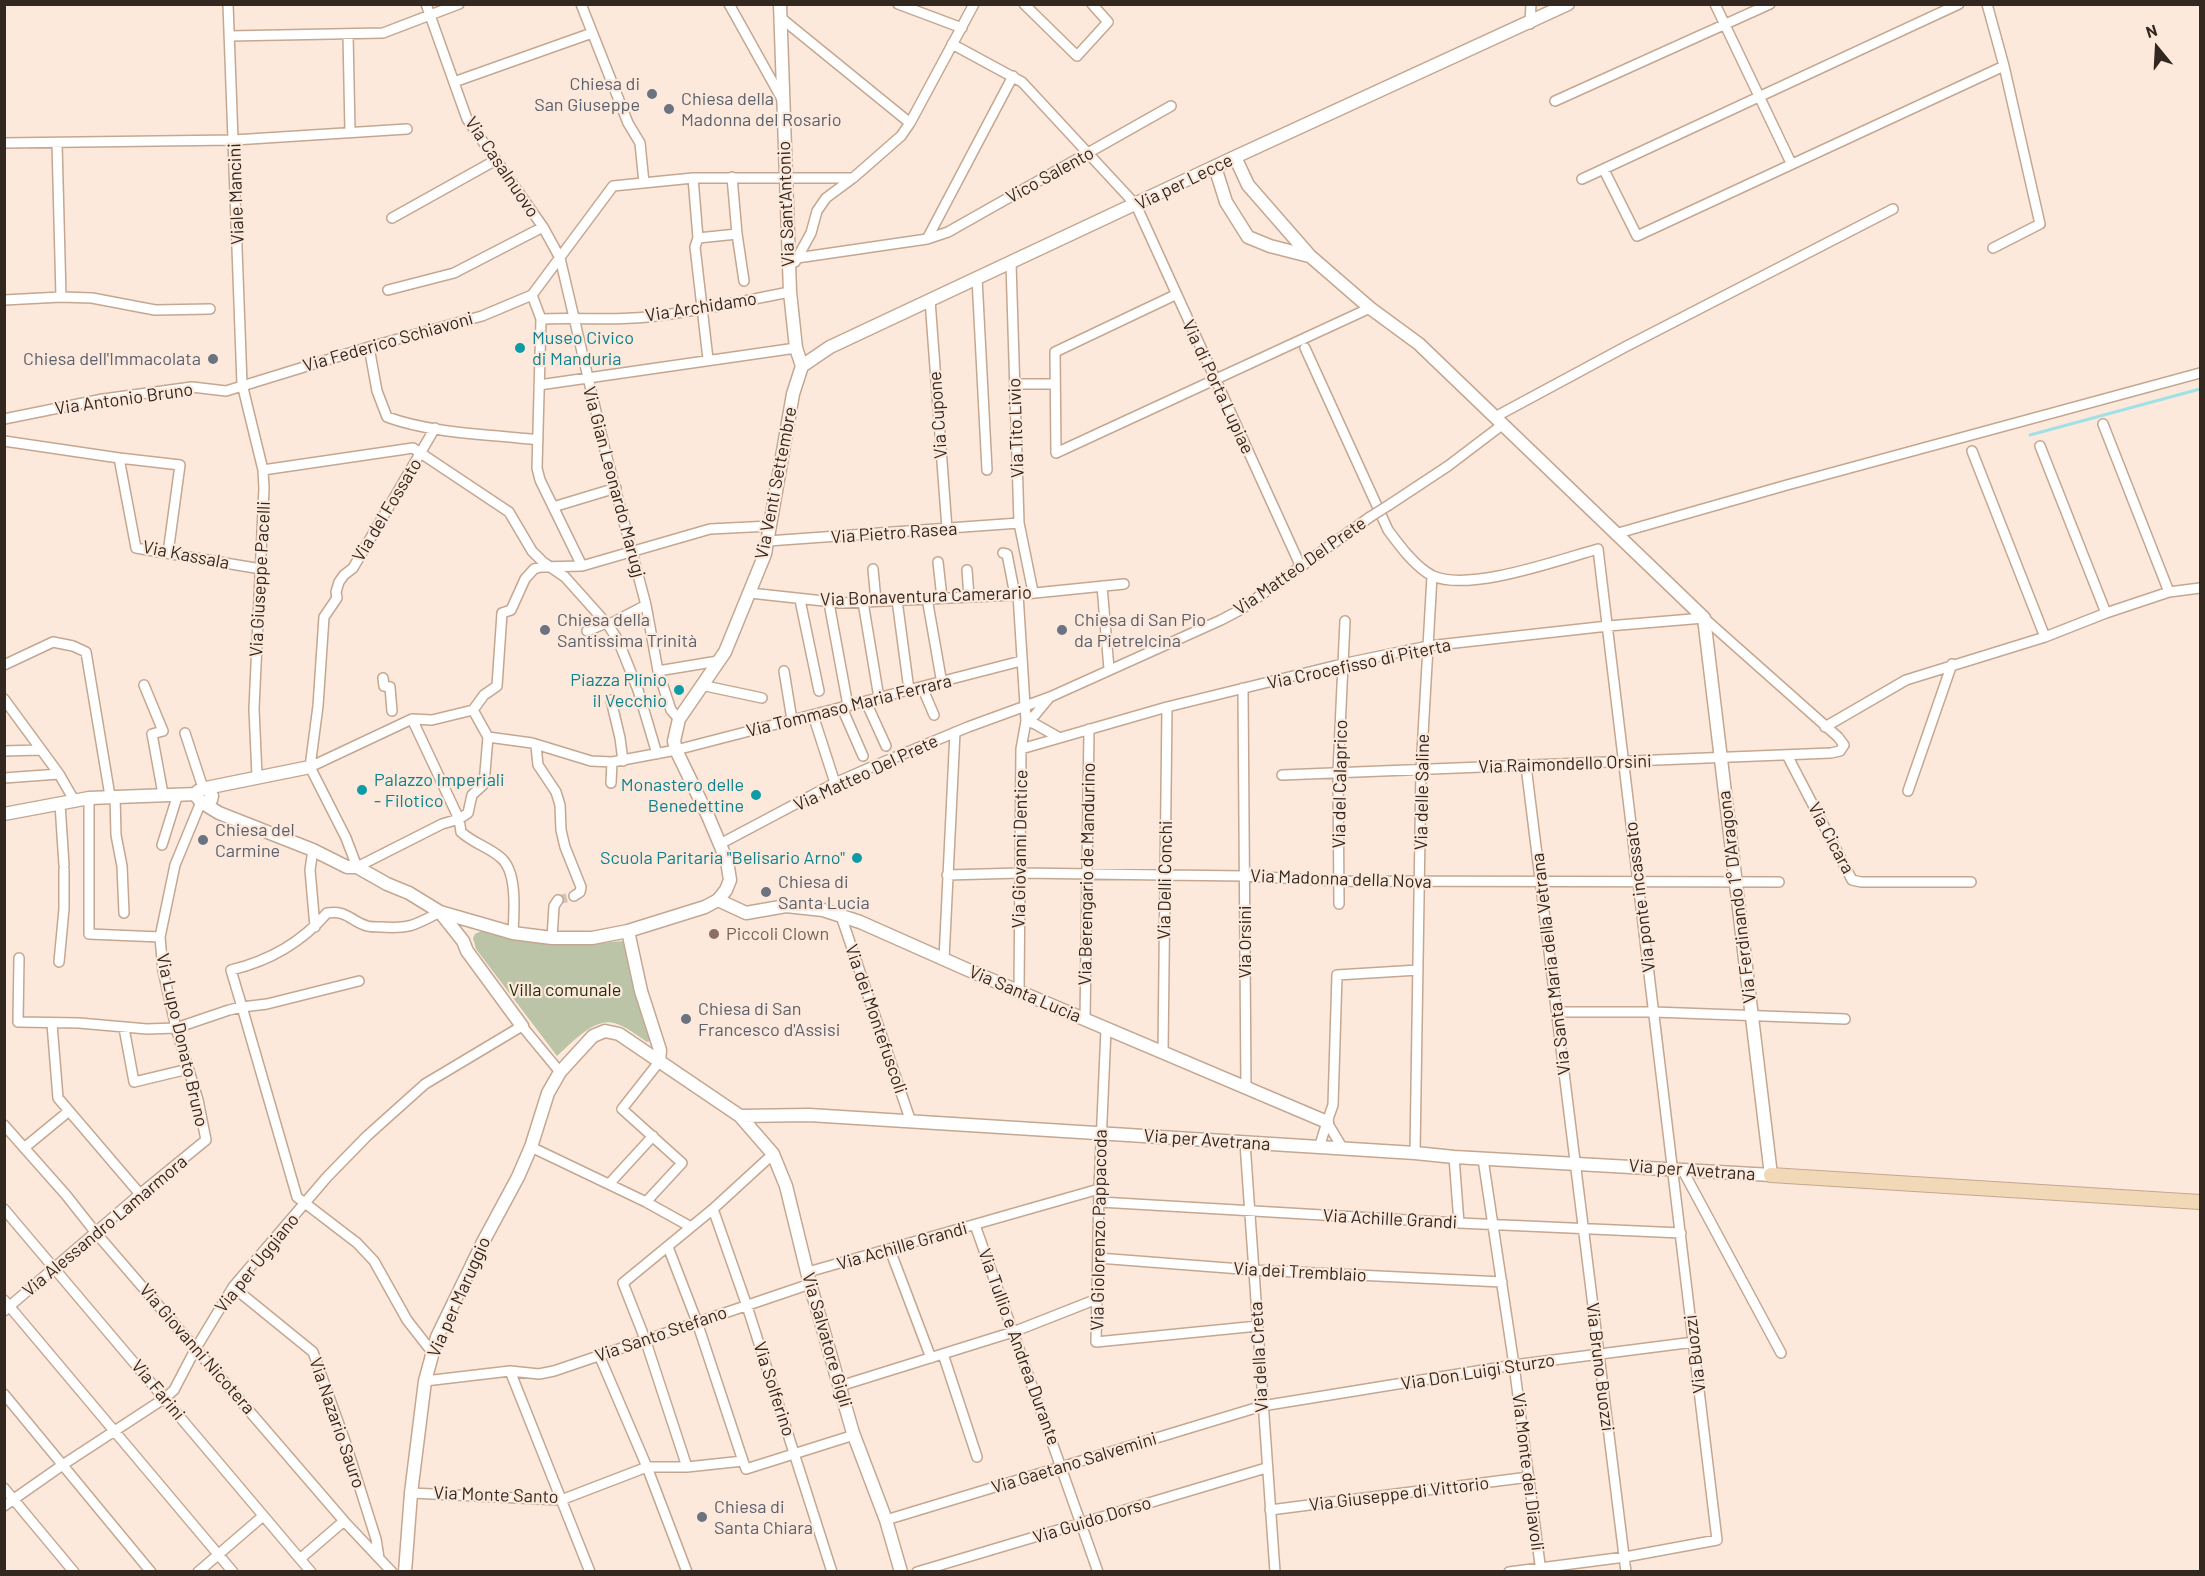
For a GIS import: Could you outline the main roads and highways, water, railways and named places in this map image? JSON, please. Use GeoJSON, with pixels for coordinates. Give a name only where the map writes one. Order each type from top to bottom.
{"type":"FeatureCollection","features":[{"type":"Feature","properties":{"kind":"main road"},"geometry":{"type":"LineString","coordinates":[[1771,1175],[2200,1202]]}},
{"type":"Feature","properties":{"kind":"waterway"},"geometry":{"type":"LineString","coordinates":[[2030,435],[2200,389]]}},
{"type":"Feature","properties":{"kind":"tunnel"},"geometry":{"type":"LineString","coordinates":[[558,900],[574,896]]}},
{"type":"Feature","properties":{"kind":"place","name":"Chiesa di San Giuseppe"},"geometry":{"type":"Point","coordinates":[652,94]}},
{"type":"Feature","properties":{"kind":"place","name":"Chiesa della Madonna del Rosario"},"geometry":{"type":"Point","coordinates":[669,109]}},
{"type":"Feature","properties":{"kind":"place","name":"Museo Civico di Manduria"},"geometry":{"type":"Point","coordinates":[520,348]}},
{"type":"Feature","properties":{"kind":"place","name":"Chiesa dell'Immacolata"},"geometry":{"type":"Point","coordinates":[213,359]}},
{"type":"Feature","properties":{"kind":"place","name":"Chiesa della Santissima Trinità"},"geometry":{"type":"Point","coordinates":[545,630]}},
{"type":"Feature","properties":{"kind":"place","name":"Chiesa di San Pio da Pietrelcina"},"geometry":{"type":"Point","coordinates":[1062,630]}},
{"type":"Feature","properties":{"kind":"place","name":"Piazza Plinio il Vecchio"},"geometry":{"type":"Point","coordinates":[679,690]}},
{"type":"Feature","properties":{"kind":"place","name":"Palazzo Imperiali - Filotico"},"geometry":{"type":"Point","coordinates":[362,790]}},
{"type":"Feature","properties":{"kind":"place","name":"Monastero delle Benedettine"},"geometry":{"type":"Point","coordinates":[756,795]}},
{"type":"Feature","properties":{"kind":"place","name":"Chiesa del Carmine"},"geometry":{"type":"Point","coordinates":[203,840]}},
{"type":"Feature","properties":{"kind":"place","name":"Scuola Paritaria \"Belisario Arno\""},"geometry":{"type":"Point","coordinates":[857,858]}},
{"type":"Feature","properties":{"kind":"place","name":"Chiesa di Santa Lucia"},"geometry":{"type":"Point","coordinates":[766,892]}},
{"type":"Feature","properties":{"kind":"place","name":"Piccoli Clown"},"geometry":{"type":"Point","coordinates":[714,934]}},
{"type":"Feature","properties":{"kind":"place","name":"Chiesa di San Francesco d'Assisi"},"geometry":{"type":"Point","coordinates":[686,1019]}},
{"type":"Feature","properties":{"kind":"place","name":"Chiesa di Santa Chiara"},"geometry":{"type":"Point","coordinates":[702,1517]}},
{"type":"Feature","properties":{"kind":"park label","name":"Villa comunale"},"geometry":{"type":"Point","coordinates":[565,990]}}]}
